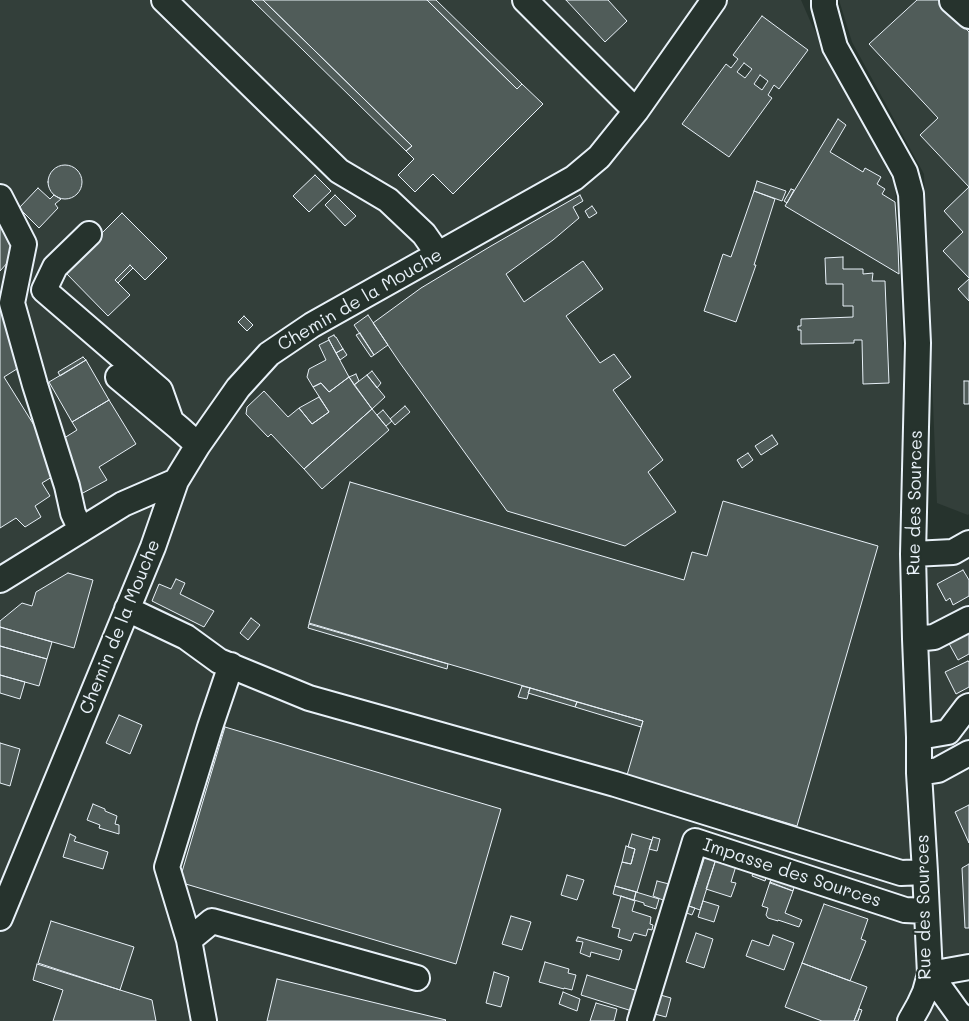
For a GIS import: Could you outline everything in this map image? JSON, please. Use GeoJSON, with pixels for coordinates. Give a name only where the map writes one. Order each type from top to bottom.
{"type":"FeatureCollection","features":[{"type":"Feature","properties":{"kind":"street"},"geometry":{"type":"LineString","coordinates":[[164,0],[339,171],[388,200],[424,234],[438,254]]}},
{"type":"Feature","properties":{"kind":"street"},"geometry":{"type":"LineString","coordinates":[[525,0],[636,111]]}},
{"type":"Feature","properties":{"kind":"street","name":"Rue des Sources"},"geometry":{"type":"LineString","coordinates":[[824,0],[835,46],[905,172],[911,194],[918,343],[913,554],[915,640],[919,773],[930,974],[925,992],[910,1021]]}},
{"type":"Feature","properties":{"kind":"street"},"geometry":{"type":"LineString","coordinates":[[953,0],[969,16]]}},
{"type":"Feature","properties":{"kind":"street","name":"Chemin de la Mouche"},"geometry":{"type":"LineString","coordinates":[[0,918],[153,547],[176,481],[198,445],[238,388],[269,354],[312,325],[574,178],[599,157],[636,111],[714,3]]}},
{"type":"Feature","properties":{"kind":"street"},"geometry":{"type":"LineString","coordinates":[[0,197],[24,244],[12,303],[35,385],[67,486],[73,513],[81,530]]}},
{"type":"Feature","properties":{"kind":"street"},"geometry":{"type":"LineString","coordinates":[[89,234],[55,267],[44,290],[160,390],[172,421]]}},
{"type":"Feature","properties":{"kind":"street"},"geometry":{"type":"LineString","coordinates":[[118,376],[198,445]]}},
{"type":"Feature","properties":{"kind":"street"},"geometry":{"type":"LineString","coordinates":[[0,580],[123,504],[176,481]]}},
{"type":"Feature","properties":{"kind":"street"},"geometry":{"type":"LineString","coordinates":[[913,554],[953,552],[969,543]]}},
{"type":"Feature","properties":{"kind":"street"},"geometry":{"type":"LineString","coordinates":[[128,609],[186,637],[219,661],[309,698],[615,784],[901,872],[925,872]]}},
{"type":"Feature","properties":{"kind":"street"},"geometry":{"type":"LineString","coordinates":[[915,640],[934,637],[969,619]]}},
{"type":"Feature","properties":{"kind":"street"},"geometry":{"type":"LineString","coordinates":[[204,1021],[189,940],[167,868],[210,727],[231,666]]}},
{"type":"Feature","properties":{"kind":"street"},"geometry":{"type":"LineString","coordinates":[[919,737],[948,732],[969,706]]}},
{"type":"Feature","properties":{"kind":"street"},"geometry":{"type":"LineString","coordinates":[[919,773],[938,770],[969,753]]}},
{"type":"Feature","properties":{"kind":"street","name":"Impasse des Sources"},"geometry":{"type":"LineString","coordinates":[[640,1021],[695,842],[904,910],[926,911]]}},
{"type":"Feature","properties":{"kind":"street"},"geometry":{"type":"LineString","coordinates":[[189,940],[212,921],[417,978]]}},
{"type":"Feature","properties":{"kind":"street"},"geometry":{"type":"LineString","coordinates":[[968,1021],[958,1013],[930,974],[969,967]]}},
{"type":"Feature","properties":{"kind":"shaded area"},"geometry":{"type":"Polygon","coordinates":[[[0,0],[801,0],[811,23],[895,185],[900,275],[905,448],[902,572],[944,567],[969,554],[969,953],[934,1002],[958,1021],[0,1021],[0,0]]]}},
{"type":"Feature","properties":{"kind":"shaded area"},"geometry":{"type":"Polygon","coordinates":[[[839,0],[969,0],[968,515],[937,503],[924,174],[852,42],[839,0]]]}},
{"type":"Feature","properties":{"kind":"building"},"geometry":{"type":"Polygon","coordinates":[[[252,0],[263,0],[412,146],[406,151],[252,0]]]}},
{"type":"Feature","properties":{"kind":"building"},"geometry":{"type":"Polygon","coordinates":[[[263,0],[427,0],[517,89],[522,84],[543,104],[453,194],[433,174],[415,192],[398,175],[414,159],[406,151],[412,146],[263,0]]]}},
{"type":"Feature","properties":{"kind":"building"},"geometry":{"type":"Polygon","coordinates":[[[427,0],[436,0],[522,84],[517,89],[427,0]]]}},
{"type":"Feature","properties":{"kind":"building"},"geometry":{"type":"Polygon","coordinates":[[[566,0],[608,0],[627,21],[605,42],[566,0]]]}},
{"type":"Feature","properties":{"kind":"building"},"geometry":{"type":"Polygon","coordinates":[[[917,0],[939,0],[969,32],[969,187],[920,135],[938,118],[869,44],[917,0]]]}},
{"type":"Feature","properties":{"kind":"building"},"geometry":{"type":"Polygon","coordinates":[[[762,16],[808,50],[779,89],[774,85],[768,95],[772,98],[729,157],[682,124],[726,64],[731,68],[738,59],[733,55],[762,16]],[[744,63],[737,72],[745,78],[752,69],[744,63]],[[760,75],[754,84],[762,90],[768,81],[760,75]]]}},
{"type":"Feature","properties":{"kind":"building"},"geometry":{"type":"Polygon","coordinates":[[[838,119],[846,125],[830,152],[863,172],[865,168],[881,177],[877,184],[885,189],[882,194],[895,202],[899,274],[785,206],[838,119]]]}},
{"type":"Feature","properties":{"kind":"building"},"geometry":{"type":"Polygon","coordinates":[[[65,165],[77,170],[82,182],[77,194],[65,199],[53,194],[48,182],[53,170],[65,165]]]}},
{"type":"Feature","properties":{"kind":"building"},"geometry":{"type":"Polygon","coordinates":[[[315,175],[331,191],[309,212],[293,196],[315,175]]]}},
{"type":"Feature","properties":{"kind":"building"},"geometry":{"type":"Polygon","coordinates":[[[757,181],[786,191],[782,201],[754,191],[757,181]]]}},
{"type":"Feature","properties":{"kind":"building"},"geometry":{"type":"Polygon","coordinates":[[[969,187],[969,278],[943,251],[963,232],[944,211],[969,187]]]}},
{"type":"Feature","properties":{"kind":"building"},"geometry":{"type":"Polygon","coordinates":[[[38,188],[50,199],[54,195],[61,199],[55,204],[58,208],[39,228],[19,208],[38,188]]]}},
{"type":"Feature","properties":{"kind":"building"},"geometry":{"type":"Polygon","coordinates":[[[791,189],[794,190],[787,203],[784,201],[791,189]]]}},
{"type":"Feature","properties":{"kind":"building"},"geometry":{"type":"Polygon","coordinates":[[[754,191],[775,199],[754,265],[756,265],[736,322],[704,311],[723,254],[731,257],[754,191]]]}},
{"type":"Feature","properties":{"kind":"building"},"geometry":{"type":"Polygon","coordinates":[[[335,195],[356,216],[345,226],[325,205],[335,195]]]}},
{"type":"Feature","properties":{"kind":"building"},"geometry":{"type":"Polygon","coordinates":[[[580,195],[583,201],[573,207],[579,218],[553,240],[506,274],[524,302],[583,261],[603,289],[566,316],[600,363],[614,354],[631,377],[613,390],[663,460],[648,472],[676,512],[625,546],[507,511],[373,323],[421,288],[580,195]]]}},
{"type":"Feature","properties":{"kind":"building"},"geometry":{"type":"Polygon","coordinates":[[[592,206],[597,213],[589,218],[585,211],[592,206]]]}},
{"type":"Feature","properties":{"kind":"building"},"geometry":{"type":"Polygon","coordinates":[[[122,213],[167,258],[145,280],[130,265],[115,280],[130,295],[108,316],[64,271],[122,213]]]}},
{"type":"Feature","properties":{"kind":"building"},"geometry":{"type":"Polygon","coordinates":[[[0,221],[17,252],[0,271],[0,221]]]}},
{"type":"Feature","properties":{"kind":"building"},"geometry":{"type":"Polygon","coordinates":[[[843,257],[843,269],[863,269],[863,274],[873,273],[872,281],[885,281],[889,383],[863,384],[862,340],[854,340],[854,343],[801,344],[801,330],[798,330],[798,326],[801,326],[801,319],[853,317],[853,306],[843,306],[843,284],[826,284],[825,258],[843,257]]]}},
{"type":"Feature","properties":{"kind":"building"},"geometry":{"type":"Polygon","coordinates":[[[130,265],[133,268],[118,283],[115,280],[130,265]]]}},
{"type":"Feature","properties":{"kind":"building"},"geometry":{"type":"Polygon","coordinates":[[[969,279],[969,301],[958,289],[969,279]]]}},
{"type":"Feature","properties":{"kind":"building"},"geometry":{"type":"Polygon","coordinates":[[[0,299],[20,367],[4,377],[47,446],[57,474],[42,483],[50,496],[35,506],[41,517],[25,527],[16,518],[0,528],[0,299]]]}},
{"type":"Feature","properties":{"kind":"building"},"geometry":{"type":"Polygon","coordinates":[[[368,315],[388,345],[374,355],[354,325],[368,315]]]}},
{"type":"Feature","properties":{"kind":"building"},"geometry":{"type":"Polygon","coordinates":[[[244,316],[253,325],[247,331],[238,322],[244,316]]]}},
{"type":"Feature","properties":{"kind":"building"},"geometry":{"type":"Polygon","coordinates":[[[360,333],[374,355],[371,357],[356,335],[360,333]]]}},
{"type":"Feature","properties":{"kind":"building"},"geometry":{"type":"Polygon","coordinates":[[[334,335],[343,349],[336,353],[328,338],[334,335]]]}},
{"type":"Feature","properties":{"kind":"building"},"geometry":{"type":"Polygon","coordinates":[[[329,340],[349,377],[329,392],[321,383],[313,387],[307,377],[309,369],[326,360],[319,345],[329,340]]]}},
{"type":"Feature","properties":{"kind":"building"},"geometry":{"type":"Polygon","coordinates":[[[343,349],[347,355],[340,360],[336,353],[343,349]]]}},
{"type":"Feature","properties":{"kind":"building"},"geometry":{"type":"Polygon","coordinates":[[[83,357],[86,360],[60,376],[58,372],[83,357]]]}},
{"type":"Feature","properties":{"kind":"building"},"geometry":{"type":"Polygon","coordinates":[[[86,360],[109,400],[72,422],[49,382],[86,360]]]}},
{"type":"Feature","properties":{"kind":"building"},"geometry":{"type":"Polygon","coordinates":[[[372,371],[381,383],[377,388],[367,375],[372,371]]]}},
{"type":"Feature","properties":{"kind":"building"},"geometry":{"type":"Polygon","coordinates":[[[356,374],[359,381],[354,385],[349,377],[356,374]]]}},
{"type":"Feature","properties":{"kind":"building"},"geometry":{"type":"Polygon","coordinates":[[[367,375],[385,397],[372,409],[354,385],[367,375]]]}},
{"type":"Feature","properties":{"kind":"building"},"geometry":{"type":"Polygon","coordinates":[[[349,377],[372,409],[304,469],[271,434],[268,437],[246,414],[247,407],[264,391],[288,417],[299,408],[312,424],[329,412],[313,387],[321,383],[329,392],[349,377]]]}},
{"type":"Feature","properties":{"kind":"building"},"geometry":{"type":"Polygon","coordinates":[[[964,381],[969,381],[969,404],[964,404],[964,381]]]}},
{"type":"Feature","properties":{"kind":"building"},"geometry":{"type":"Polygon","coordinates":[[[319,397],[329,412],[312,424],[299,408],[319,397]]]}},
{"type":"Feature","properties":{"kind":"building"},"geometry":{"type":"Polygon","coordinates":[[[109,400],[136,444],[99,467],[107,480],[81,494],[61,440],[77,430],[72,422],[109,400]]]}},
{"type":"Feature","properties":{"kind":"building"},"geometry":{"type":"Polygon","coordinates":[[[405,406],[410,412],[395,425],[390,419],[405,406]]]}},
{"type":"Feature","properties":{"kind":"building"},"geometry":{"type":"Polygon","coordinates":[[[372,409],[389,430],[322,489],[304,469],[372,409]]]}},
{"type":"Feature","properties":{"kind":"building"},"geometry":{"type":"Polygon","coordinates":[[[383,410],[392,421],[386,426],[377,415],[383,410]]]}},
{"type":"Feature","properties":{"kind":"building"},"geometry":{"type":"Polygon","coordinates":[[[772,435],[778,444],[761,455],[755,446],[772,435]]]}},
{"type":"Feature","properties":{"kind":"building"},"geometry":{"type":"Polygon","coordinates":[[[748,453],[753,460],[742,468],[737,460],[748,453]]]}},
{"type":"Feature","properties":{"kind":"building"},"geometry":{"type":"Polygon","coordinates":[[[350,482],[684,580],[692,552],[707,556],[723,501],[878,546],[797,826],[627,775],[643,721],[309,623],[350,482]]]}},
{"type":"Feature","properties":{"kind":"building"},"geometry":{"type":"Polygon","coordinates":[[[963,570],[969,580],[969,596],[953,605],[950,598],[946,601],[937,584],[963,570]]]}},
{"type":"Feature","properties":{"kind":"building"},"geometry":{"type":"Polygon","coordinates":[[[68,573],[93,580],[74,648],[0,627],[0,621],[22,603],[32,606],[36,592],[68,573]]]}},
{"type":"Feature","properties":{"kind":"building"},"geometry":{"type":"Polygon","coordinates":[[[176,579],[185,583],[180,594],[214,611],[204,627],[152,601],[159,584],[171,589],[176,579]]]}},
{"type":"Feature","properties":{"kind":"building"},"geometry":{"type":"Polygon","coordinates":[[[251,618],[260,625],[248,640],[240,633],[251,618]]]}},
{"type":"Feature","properties":{"kind":"building"},"geometry":{"type":"Polygon","coordinates":[[[309,624],[448,664],[447,669],[308,628],[309,624]]]}},
{"type":"Feature","properties":{"kind":"building"},"geometry":{"type":"Polygon","coordinates":[[[969,626],[969,654],[958,660],[946,638],[969,626]]]}},
{"type":"Feature","properties":{"kind":"building"},"geometry":{"type":"Polygon","coordinates":[[[0,627],[52,642],[47,659],[0,646],[0,627]]]}},
{"type":"Feature","properties":{"kind":"building"},"geometry":{"type":"Polygon","coordinates":[[[0,646],[47,659],[39,686],[0,675],[0,646]]]}},
{"type":"Feature","properties":{"kind":"building"},"geometry":{"type":"Polygon","coordinates":[[[968,661],[969,687],[956,694],[945,672],[968,661]]]}},
{"type":"Feature","properties":{"kind":"building"},"geometry":{"type":"Polygon","coordinates":[[[0,675],[25,682],[20,699],[0,693],[0,675]]]}},
{"type":"Feature","properties":{"kind":"building"},"geometry":{"type":"Polygon","coordinates":[[[522,686],[530,688],[527,699],[518,697],[522,686]]]}},
{"type":"Feature","properties":{"kind":"building"},"geometry":{"type":"Polygon","coordinates":[[[530,688],[577,702],[575,707],[528,693],[530,688]]]}},
{"type":"Feature","properties":{"kind":"building"},"geometry":{"type":"Polygon","coordinates":[[[577,702],[643,721],[641,727],[575,707],[577,702]]]}},
{"type":"Feature","properties":{"kind":"building"},"geometry":{"type":"Polygon","coordinates":[[[119,715],[142,725],[130,754],[106,743],[119,715]]]}},
{"type":"Feature","properties":{"kind":"building"},"geometry":{"type":"Polygon","coordinates":[[[225,727],[501,809],[456,964],[179,882],[225,727]]]}},
{"type":"Feature","properties":{"kind":"building"},"geometry":{"type":"Polygon","coordinates":[[[0,743],[20,749],[10,786],[0,783],[0,743]]]}},
{"type":"Feature","properties":{"kind":"building"},"geometry":{"type":"Polygon","coordinates":[[[93,804],[117,816],[115,824],[119,825],[119,834],[99,828],[100,825],[87,820],[93,804]]]}},
{"type":"Feature","properties":{"kind":"building"},"geometry":{"type":"Polygon","coordinates":[[[969,805],[969,843],[955,812],[969,805]]]}},
{"type":"Feature","properties":{"kind":"building"},"geometry":{"type":"Polygon","coordinates":[[[70,834],[76,837],[74,841],[108,852],[103,869],[63,857],[70,834]]]}},
{"type":"Feature","properties":{"kind":"building"},"geometry":{"type":"Polygon","coordinates":[[[632,834],[652,840],[637,892],[615,886],[622,862],[631,864],[635,849],[628,847],[632,834]]]}},
{"type":"Feature","properties":{"kind":"building"},"geometry":{"type":"Polygon","coordinates":[[[653,837],[660,839],[657,851],[649,849],[653,837]]]}},
{"type":"Feature","properties":{"kind":"building"},"geometry":{"type":"Polygon","coordinates":[[[626,846],[635,849],[631,864],[622,862],[626,846]]]}},
{"type":"Feature","properties":{"kind":"building"},"geometry":{"type":"Polygon","coordinates":[[[705,856],[716,859],[700,910],[686,905],[692,886],[695,887],[705,856]]]}},
{"type":"Feature","properties":{"kind":"building"},"geometry":{"type":"Polygon","coordinates":[[[716,859],[736,866],[731,882],[736,883],[731,897],[706,889],[716,859]]]}},
{"type":"Feature","properties":{"kind":"building"},"geometry":{"type":"Polygon","coordinates":[[[969,864],[969,928],[965,928],[962,868],[969,864]]]}},
{"type":"Feature","properties":{"kind":"building"},"geometry":{"type":"Polygon","coordinates":[[[755,868],[768,872],[765,881],[752,876],[755,868]]]}},
{"type":"Feature","properties":{"kind":"building"},"geometry":{"type":"Polygon","coordinates":[[[773,874],[796,881],[793,891],[770,883],[773,874]]]}},
{"type":"Feature","properties":{"kind":"building"},"geometry":{"type":"Polygon","coordinates":[[[567,875],[584,880],[577,900],[561,895],[567,875]]]}},
{"type":"Feature","properties":{"kind":"building"},"geometry":{"type":"Polygon","coordinates":[[[657,881],[673,885],[668,902],[653,896],[657,881]]]}},
{"type":"Feature","properties":{"kind":"building"},"geometry":{"type":"Polygon","coordinates":[[[770,882],[793,891],[785,913],[802,920],[799,927],[768,918],[766,915],[768,908],[762,906],[770,882]]]}},
{"type":"Feature","properties":{"kind":"building"},"geometry":{"type":"Polygon","coordinates":[[[615,886],[636,892],[634,900],[613,894],[615,886]]]}},
{"type":"Feature","properties":{"kind":"building"},"geometry":{"type":"Polygon","coordinates":[[[636,892],[659,899],[656,909],[634,900],[636,892]]]}},
{"type":"Feature","properties":{"kind":"building"},"geometry":{"type":"Polygon","coordinates":[[[621,896],[635,901],[632,911],[651,917],[650,924],[653,925],[652,930],[648,929],[646,936],[634,933],[631,941],[618,937],[620,929],[612,927],[621,896]]]}},
{"type":"Feature","properties":{"kind":"building"},"geometry":{"type":"Polygon","coordinates":[[[703,901],[719,906],[714,922],[698,917],[703,901]]]}},
{"type":"Feature","properties":{"kind":"building"},"geometry":{"type":"Polygon","coordinates":[[[824,904],[868,919],[861,939],[866,941],[850,981],[802,963],[824,904]]]}},
{"type":"Feature","properties":{"kind":"building"},"geometry":{"type":"Polygon","coordinates":[[[686,905],[695,908],[692,915],[684,912],[686,905]]]}},
{"type":"Feature","properties":{"kind":"building"},"geometry":{"type":"Polygon","coordinates":[[[511,916],[531,922],[522,950],[502,944],[511,916]]]}},
{"type":"Feature","properties":{"kind":"building"},"geometry":{"type":"Polygon","coordinates":[[[51,921],[134,947],[120,990],[38,963],[51,921]]]}},
{"type":"Feature","properties":{"kind":"building"},"geometry":{"type":"Polygon","coordinates":[[[696,933],[713,939],[704,968],[686,962],[696,933]]]}},
{"type":"Feature","properties":{"kind":"building"},"geometry":{"type":"Polygon","coordinates":[[[773,935],[794,943],[784,970],[746,956],[752,940],[769,946],[773,935]]]}},
{"type":"Feature","properties":{"kind":"building"},"geometry":{"type":"Polygon","coordinates":[[[578,937],[622,950],[619,960],[591,952],[590,957],[580,953],[583,942],[576,941],[578,937]]]}},
{"type":"Feature","properties":{"kind":"building"},"geometry":{"type":"Polygon","coordinates":[[[545,962],[569,969],[568,973],[576,975],[572,990],[539,982],[545,962]]]}},
{"type":"Feature","properties":{"kind":"building"},"geometry":{"type":"Polygon","coordinates":[[[802,963],[867,987],[854,1021],[822,1021],[785,1007],[802,963]]]}},
{"type":"Feature","properties":{"kind":"building"},"geometry":{"type":"Polygon","coordinates":[[[37,964],[152,1000],[156,1021],[53,1021],[63,990],[33,980],[37,964]]]}},
{"type":"Feature","properties":{"kind":"building"},"geometry":{"type":"Polygon","coordinates":[[[494,972],[509,977],[501,1007],[486,1003],[494,972]]]}},
{"type":"Feature","properties":{"kind":"building"},"geometry":{"type":"Polygon","coordinates":[[[587,975],[638,991],[632,1011],[581,995],[587,975]]]}},
{"type":"Feature","properties":{"kind":"building"},"geometry":{"type":"Polygon","coordinates":[[[277,979],[446,1020],[267,1021],[277,979]]]}},
{"type":"Feature","properties":{"kind":"building"},"geometry":{"type":"Polygon","coordinates":[[[563,992],[580,999],[577,1011],[559,1004],[563,992]]]}},
{"type":"Feature","properties":{"kind":"building"},"geometry":{"type":"Polygon","coordinates":[[[657,994],[671,998],[666,1017],[651,1013],[657,994]]]}},
{"type":"Feature","properties":{"kind":"building"},"geometry":{"type":"Polygon","coordinates":[[[596,1003],[617,1009],[614,1021],[590,1021],[596,1003]]]}},
{"type":"Feature","properties":{"kind":"building"},"geometry":{"type":"Polygon","coordinates":[[[859,1009],[862,1010],[858,1021],[854,1021],[859,1009]]]}}]}
